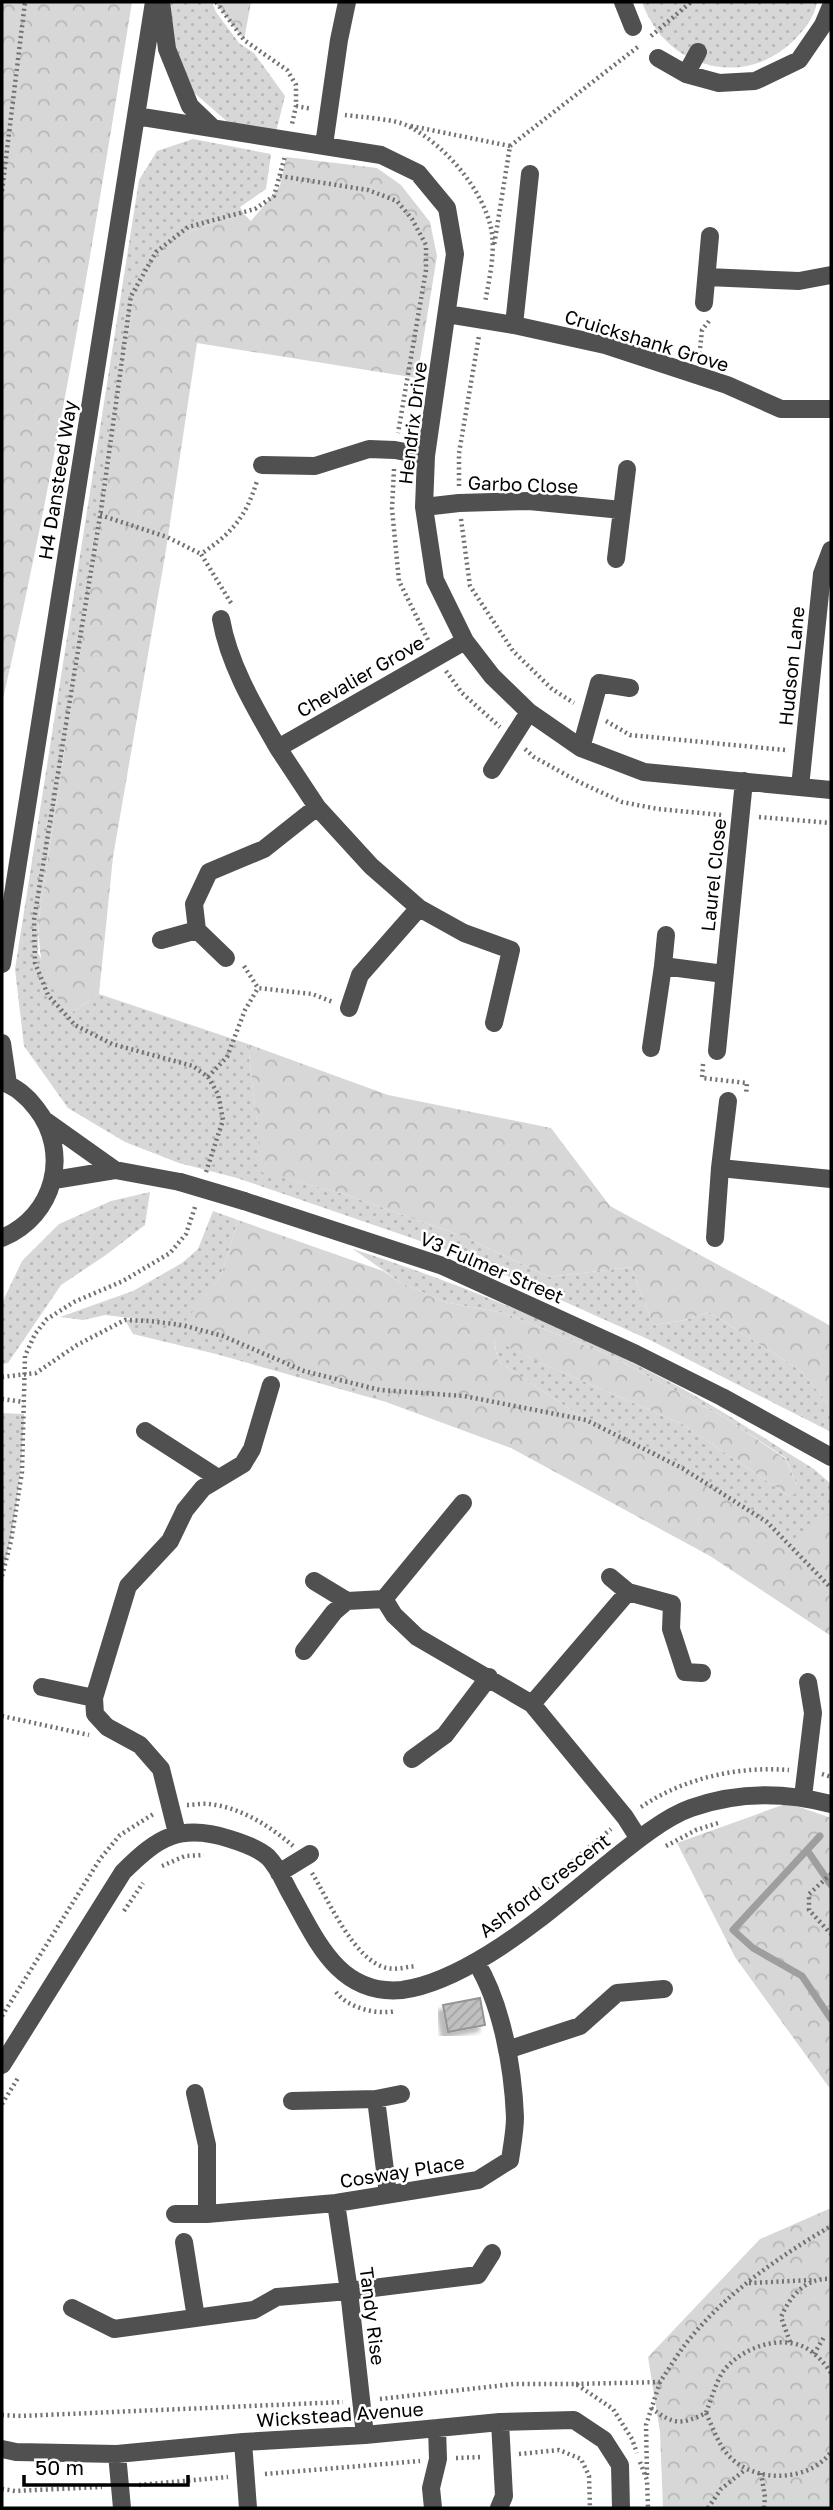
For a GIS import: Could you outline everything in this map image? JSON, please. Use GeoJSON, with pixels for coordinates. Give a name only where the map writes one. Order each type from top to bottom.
{"type":"FeatureCollection","features":[{"type":"Feature","properties":{"kind":"street","name":"H4 Dansteed Way"},"geometry":{"type":"LineString","coordinates":[[2,964],[154,2]]}},
{"type":"Feature","properties":{"kind":"street"},"geometry":{"type":"LineString","coordinates":[[161,2],[167,49],[190,106],[212,127]]}},
{"type":"Feature","properties":{"kind":"street"},"geometry":{"type":"LineString","coordinates":[[324,145],[347,2]]}},
{"type":"Feature","properties":{"kind":"street"},"geometry":{"type":"LineString","coordinates":[[623,2],[633,27]]}},
{"type":"Feature","properties":{"kind":"street"},"geometry":{"type":"LineString","coordinates":[[658,58],[686,74],[719,83],[755,81],[799,60],[823,25],[831,6]]}},
{"type":"Feature","properties":{"kind":"street"},"geometry":{"type":"LineString","coordinates":[[686,74],[698,52]]}},
{"type":"Feature","properties":{"kind":"street","name":"Hendrix Drive"},"geometry":{"type":"LineString","coordinates":[[136,116],[381,155],[418,173],[447,208],[455,254],[426,456],[424,508],[435,580],[465,641],[492,676],[529,712],[581,748],[643,772],[831,790]]}},
{"type":"Feature","properties":{"kind":"street"},"geometry":{"type":"LineString","coordinates":[[514,325],[530,174]]}},
{"type":"Feature","properties":{"kind":"street"},"geometry":{"type":"LineString","coordinates":[[704,303],[710,236]]}},
{"type":"Feature","properties":{"kind":"street"},"geometry":{"type":"LineString","coordinates":[[707,277],[799,281],[831,275]]}},
{"type":"Feature","properties":{"kind":"street","name":"Cruickshank Grove"},"geometry":{"type":"LineString","coordinates":[[447,314],[514,325],[605,345],[727,385],[781,409],[831,409]]}},
{"type":"Feature","properties":{"kind":"street"},"geometry":{"type":"LineString","coordinates":[[262,465],[315,466],[369,449],[395,450],[426,456]]}},
{"type":"Feature","properties":{"kind":"street"},"geometry":{"type":"LineString","coordinates":[[616,559],[627,469]]}},
{"type":"Feature","properties":{"kind":"street","name":"Garbo Close"},"geometry":{"type":"LineString","coordinates":[[424,508],[459,503],[529,501],[622,510]]}},
{"type":"Feature","properties":{"kind":"street","name":"Hudson Lane"},"geometry":{"type":"LineString","coordinates":[[800,787],[822,574],[831,550]]}},
{"type":"Feature","properties":{"kind":"street"},"geometry":{"type":"LineString","coordinates":[[222,619],[225,639],[253,705],[317,807],[371,866],[419,908],[464,933],[511,950],[494,1023]]}},
{"type":"Feature","properties":{"kind":"street","name":"Chevalier Grove"},"geometry":{"type":"LineString","coordinates":[[278,748],[465,641]]}},
{"type":"Feature","properties":{"kind":"street"},"geometry":{"type":"LineString","coordinates":[[581,748],[599,683],[630,688]]}},
{"type":"Feature","properties":{"kind":"street"},"geometry":{"type":"LineString","coordinates":[[492,770],[529,712]]}},
{"type":"Feature","properties":{"kind":"street","name":"Laurel Close"},"geometry":{"type":"LineString","coordinates":[[716,1051],[744,781]]}},
{"type":"Feature","properties":{"kind":"street"},"geometry":{"type":"LineString","coordinates":[[226,958],[197,930],[194,904],[209,872],[264,849],[317,807]]}},
{"type":"Feature","properties":{"kind":"street"},"geometry":{"type":"LineString","coordinates":[[349,1008],[360,975],[419,908]]}},
{"type":"Feature","properties":{"kind":"street"},"geometry":{"type":"LineString","coordinates":[[161,940],[197,930]]}},
{"type":"Feature","properties":{"kind":"street"},"geometry":{"type":"LineString","coordinates":[[651,1048],[666,936]]}},
{"type":"Feature","properties":{"kind":"street"},"geometry":{"type":"LineString","coordinates":[[663,966],[724,974]]}},
{"type":"Feature","properties":{"kind":"street"},"geometry":{"type":"LineString","coordinates":[[2,1043],[5,1083],[30,1099],[46,1121],[55,1150],[54,1180],[47,1198],[36,1214],[22,1227],[2,1238]]}},
{"type":"Feature","properties":{"kind":"street"},"geometry":{"type":"LineString","coordinates":[[715,1238],[728,1101]]}},
{"type":"Feature","properties":{"kind":"street","name":"V3 Fulmer Street"},"geometry":{"type":"LineString","coordinates":[[46,1121],[115,1170]]}},
{"type":"Feature","properties":{"kind":"street"},"geometry":{"type":"LineString","coordinates":[[720,1168],[831,1179]]}},
{"type":"Feature","properties":{"kind":"street","name":"V3 Fulmer Street"},"geometry":{"type":"LineString","coordinates":[[54,1180],[115,1170],[180,1182],[443,1266],[636,1354],[722,1397],[831,1457]]}},
{"type":"Feature","properties":{"kind":"street"},"geometry":{"type":"LineString","coordinates":[[177,1833],[161,1769],[140,1745],[107,1727],[95,1713],[94,1698],[128,1586],[170,1541],[185,1510],[203,1488],[243,1464],[271,1385]]}},
{"type":"Feature","properties":{"kind":"street"},"geometry":{"type":"LineString","coordinates":[[145,1431],[219,1478]]}},
{"type":"Feature","properties":{"kind":"street"},"geometry":{"type":"LineString","coordinates":[[314,1581],[347,1601],[384,1599],[463,1503]]}},
{"type":"Feature","properties":{"kind":"street"},"geometry":{"type":"LineString","coordinates":[[610,1577],[628,1592],[672,1604],[671,1629],[685,1671],[702,1673]]}},
{"type":"Feature","properties":{"kind":"street"},"geometry":{"type":"LineString","coordinates":[[532,1704],[628,1592]]}},
{"type":"Feature","properties":{"kind":"street"},"geometry":{"type":"LineString","coordinates":[[384,1599],[394,1615],[417,1637],[532,1704],[625,1817],[639,1839]]}},
{"type":"Feature","properties":{"kind":"street"},"geometry":{"type":"LineString","coordinates":[[304,1651],[334,1612],[347,1601]]}},
{"type":"Feature","properties":{"kind":"street"},"geometry":{"type":"LineString","coordinates":[[412,1759],[445,1735],[489,1677]]}},
{"type":"Feature","properties":{"kind":"street"},"geometry":{"type":"LineString","coordinates":[[803,1797],[813,1713],[808,1682]]}},
{"type":"Feature","properties":{"kind":"street"},"geometry":{"type":"LineString","coordinates":[[42,1687],[94,1698]]}},
{"type":"Feature","properties":{"kind":"street","name":"Ashford Crescent"},"geometry":{"type":"LineString","coordinates":[[2,2065],[123,1872],[147,1847],[177,1833],[212,1833],[244,1843],[268,1857],[320,1947],[340,1971],[365,1987],[401,1990],[445,1979],[518,1936],[639,1839],[689,1808],[750,1795],[803,1797],[831,1804]]}},
{"type":"Feature","properties":{"kind":"street"},"geometry":{"type":"LineString","coordinates":[[279,1873],[307,1856]]}},
{"type":"Feature","properties":{"kind":"street","name":"Cosway Place"},"geometry":{"type":"LineString","coordinates":[[175,2214],[208,2214],[336,2203],[478,2180],[510,2160],[515,2119],[507,2050],[500,2012],[486,1977],[476,1962]]}},
{"type":"Feature","properties":{"kind":"street"},"geometry":{"type":"LineString","coordinates":[[507,2050],[580,2026],[617,1993],[664,1990]]}},
{"type":"Feature","properties":{"kind":"street"},"geometry":{"type":"LineString","coordinates":[[195,2093],[207,2145],[205,2176],[208,2214]]}},
{"type":"Feature","properties":{"kind":"street"},"geometry":{"type":"LineString","coordinates":[[292,2101],[376,2099],[401,2094]]}},
{"type":"Feature","properties":{"kind":"street"},"geometry":{"type":"LineString","coordinates":[[376,2099],[388,2194]]}},
{"type":"Feature","properties":{"kind":"street","name":"Tandy Rise"},"geometry":{"type":"LineString","coordinates":[[336,2203],[365,2435]]}},
{"type":"Feature","properties":{"kind":"street"},"geometry":{"type":"LineString","coordinates":[[184,2242],[196,2318]]}},
{"type":"Feature","properties":{"kind":"street"},"geometry":{"type":"LineString","coordinates":[[72,2308],[114,2329],[254,2310],[277,2297],[478,2275],[492,2253]]}},
{"type":"Feature","properties":{"kind":"street","name":"Wickstead Avenue"},"geometry":{"type":"LineString","coordinates":[[2,2449],[16,2452],[117,2454],[500,2422],[573,2420],[604,2440],[620,2465],[621,2508]]}},
{"type":"Feature","properties":{"kind":"street"},"geometry":{"type":"LineString","coordinates":[[499,2508],[504,2497],[500,2422]]}},
{"type":"Feature","properties":{"kind":"street"},"geometry":{"type":"LineString","coordinates":[[433,2508],[431,2488],[438,2459],[437,2428]]}},
{"type":"Feature","properties":{"kind":"street"},"geometry":{"type":"LineString","coordinates":[[243,2442],[248,2508]]}},
{"type":"Feature","properties":{"kind":"street"},"geometry":{"type":"LineString","coordinates":[[117,2454],[122,2508]]}},
{"type":"Feature","properties":{"kind":"path"},"geometry":{"type":"LineString","coordinates":[[2,191],[25,2]]}},
{"type":"Feature","properties":{"kind":"path"},"geometry":{"type":"LineString","coordinates":[[202,1183],[223,1120],[218,1094],[208,1077],[193,1066],[112,1044],[75,1025],[48,995],[35,963],[34,920],[101,510],[131,296],[156,252],[188,227],[255,209],[274,196],[296,106],[296,85],[287,70],[244,40],[216,2]]}},
{"type":"Feature","properties":{"kind":"path"},"geometry":{"type":"LineString","coordinates":[[691,2],[635,50],[509,146],[459,453],[459,503],[470,586],[513,651],[552,689],[630,735],[804,752]]}},
{"type":"Feature","properties":{"kind":"path"},"geometry":{"type":"LineString","coordinates":[[633,27],[627,39],[645,63],[658,58]]}},
{"type":"Feature","properties":{"kind":"path"},"geometry":{"type":"LineString","coordinates":[[296,106],[509,146]]}},
{"type":"Feature","properties":{"kind":"path"},"geometry":{"type":"LineString","coordinates":[[407,125],[437,147],[467,176],[491,229],[492,259]]}},
{"type":"Feature","properties":{"kind":"path"},"geometry":{"type":"LineString","coordinates":[[280,176],[368,190],[397,201],[412,219],[426,245],[426,270],[395,450],[392,509],[399,581],[436,657],[462,693],[534,757],[621,802],[658,809],[831,823]]}},
{"type":"Feature","properties":{"kind":"path"},"geometry":{"type":"LineString","coordinates":[[696,375],[702,330],[711,319],[712,310],[704,303]]}},
{"type":"Feature","properties":{"kind":"path"},"geometry":{"type":"LineString","coordinates":[[201,554],[223,539],[249,507],[262,465]]}},
{"type":"Feature","properties":{"kind":"path"},"geometry":{"type":"LineString","coordinates":[[100,515],[167,537],[201,554],[231,603],[222,619]]}},
{"type":"Feature","properties":{"kind":"path"},"geometry":{"type":"LineString","coordinates":[[226,958],[239,958],[258,988]]}},
{"type":"Feature","properties":{"kind":"path"},"geometry":{"type":"LineString","coordinates":[[208,1077],[227,1057],[244,1010],[258,988]]}},
{"type":"Feature","properties":{"kind":"path"},"geometry":{"type":"LineString","coordinates":[[258,988],[312,994],[349,1008]]}},
{"type":"Feature","properties":{"kind":"path"},"geometry":{"type":"LineString","coordinates":[[2,1576],[11,1541],[22,1472],[26,1356],[35,1334],[47,1319],[74,1302],[123,1281],[170,1253],[186,1234],[198,1196]]}},
{"type":"Feature","properties":{"kind":"path"},"geometry":{"type":"LineString","coordinates":[[2,1377],[36,1373],[77,1345],[125,1320],[150,1321],[182,1325],[223,1336],[304,1371],[380,1390],[464,1396],[586,1420],[682,1468],[767,1522],[831,1588]]}},
{"type":"Feature","properties":{"kind":"path"},"geometry":{"type":"LineString","coordinates":[[2,1399],[24,1402]]}},
{"type":"Feature","properties":{"kind":"path"},"geometry":{"type":"LineString","coordinates":[[2,1716],[97,1739]]}},
{"type":"Feature","properties":{"kind":"path"},"geometry":{"type":"LineString","coordinates":[[505,1918],[625,1817],[652,1799],[696,1780],[732,1771],[778,1769],[806,1771],[831,1777]]}},
{"type":"Feature","properties":{"kind":"path"},"geometry":{"type":"LineString","coordinates":[[2,2016],[100,1859],[120,1835],[144,1818],[170,1806],[209,1804],[242,1813],[275,1830],[307,1856],[355,1944],[371,1961],[386,1968],[426,1962]]}},
{"type":"Feature","properties":{"kind":"path"},"geometry":{"type":"LineString","coordinates":[[665,1847],[696,1830],[729,1820]]}},
{"type":"Feature","properties":{"kind":"path"},"geometry":{"type":"LineString","coordinates":[[159,1867],[185,1856],[212,1854]]}},
{"type":"Feature","properties":{"kind":"path"},"geometry":{"type":"LineString","coordinates":[[831,1874],[809,1894],[809,1910],[831,1934]]}},
{"type":"Feature","properties":{"kind":"path"},"geometry":{"type":"LineString","coordinates":[[119,1919],[141,1884],[150,1876]]}},
{"type":"Feature","properties":{"kind":"path"},"geometry":{"type":"LineString","coordinates":[[332,1986],[338,1996],[358,2007],[384,2014],[397,2011]]}},
{"type":"Feature","properties":{"kind":"path"},"geometry":{"type":"LineString","coordinates":[[2,2104],[24,2069]]}},
{"type":"Feature","properties":{"kind":"path"},"geometry":{"type":"LineString","coordinates":[[647,2480],[646,2425],[660,2382],[685,2345],[730,2297],[791,2250],[831,2226]]}},
{"type":"Feature","properties":{"kind":"path"},"geometry":{"type":"LineString","coordinates":[[748,2283],[831,2279]]}},
{"type":"Feature","properties":{"kind":"path"},"geometry":{"type":"LineString","coordinates":[[790,2343],[781,2318],[786,2305],[804,2285],[816,2280]]}},
{"type":"Feature","properties":{"kind":"path"},"geometry":{"type":"LineString","coordinates":[[814,2354],[824,2337]]}},
{"type":"Feature","properties":{"kind":"path"},"geometry":{"type":"LineString","coordinates":[[651,2408],[665,2418],[679,2423],[706,2413],[723,2372],[736,2358],[769,2344],[799,2344],[814,2354],[831,2373]]}},
{"type":"Feature","properties":{"kind":"path"},"geometry":{"type":"LineString","coordinates":[[576,2384],[660,2382]]}},
{"type":"Feature","properties":{"kind":"path"},"geometry":{"type":"LineString","coordinates":[[706,2413],[730,2458],[761,2473],[792,2476],[810,2471],[831,2452]]}},
{"type":"Feature","properties":{"kind":"path"},"geometry":{"type":"LineString","coordinates":[[2,2488],[29,2491],[120,2486],[559,2450],[580,2459],[589,2476],[590,2508]]}},
{"type":"Feature","properties":{"kind":"path"},"geometry":{"type":"LineString","coordinates":[[708,2508],[721,2489],[747,2468]]}},
{"type":"Feature","properties":{"kind":"path"},"geometry":{"type":"LineString","coordinates":[[761,2473],[764,2508]]}},
{"type":"Feature","properties":{"kind":"green space"},"geometry":{"type":"Polygon","coordinates":[[[2,2],[132,2],[57,441],[2,703],[2,2]]]}},
{"type":"Feature","properties":{"kind":"green space"},"geometry":{"type":"Polygon","coordinates":[[[168,2],[212,2],[216,12],[239,43],[254,53],[285,96],[276,132],[230,124],[192,91],[173,45],[168,2]]]}},
{"type":"Feature","properties":{"kind":"green space"},"geometry":{"type":"Polygon","coordinates":[[[216,2],[251,2],[244,40],[217,5],[216,2]]]}},
{"type":"Feature","properties":{"kind":"green space"},"geometry":{"type":"Polygon","coordinates":[[[642,2],[817,2],[808,24],[791,43],[771,57],[749,65],[727,68],[706,64],[685,55],[667,42],[653,24],[642,2]]]}},
{"type":"Feature","properties":{"kind":"green space"},"geometry":{"type":"Polygon","coordinates":[[[193,139],[271,154],[266,189],[240,207],[244,214],[191,231],[133,300],[39,917],[38,953],[71,1013],[99,994],[248,1044],[262,1172],[344,1194],[465,1237],[549,1277],[631,1267],[653,1325],[685,1320],[709,1312],[801,1371],[831,1407],[831,1432],[652,1341],[461,1255],[237,1178],[179,1163],[125,1142],[68,1108],[24,1046],[15,969],[139,180],[157,151],[193,139]]]}},
{"type":"Feature","properties":{"kind":"green space"},"geometry":{"type":"Polygon","coordinates":[[[286,157],[377,168],[401,185],[430,222],[437,256],[417,378],[197,343],[165,556],[113,857],[99,994],[71,1013],[44,969],[39,917],[133,300],[154,264],[191,231],[244,214],[251,221],[280,186],[286,157]]]}},
{"type":"Feature","properties":{"kind":"green space"},"geometry":{"type":"Polygon","coordinates":[[[248,1044],[388,1095],[551,1128],[610,1206],[831,1326],[831,1407],[801,1371],[709,1312],[685,1320],[653,1325],[631,1267],[549,1277],[465,1237],[344,1194],[261,1172],[248,1044]]]}},
{"type":"Feature","properties":{"kind":"green space"},"geometry":{"type":"Polygon","coordinates":[[[150,1192],[145,1225],[61,1285],[8,1363],[2,1364],[2,1303],[22,1261],[59,1224],[111,1201],[150,1192]]]}},
{"type":"Feature","properties":{"kind":"green space"},"geometry":{"type":"Polygon","coordinates":[[[213,1211],[238,1220],[221,1276],[183,1325],[223,1336],[304,1371],[380,1390],[386,1402],[216,1354],[133,1334],[125,1320],[138,1319],[105,1315],[83,1320],[60,1317],[133,1291],[182,1263],[198,1249],[213,1211]]]}},
{"type":"Feature","properties":{"kind":"green space"},"geometry":{"type":"Polygon","coordinates":[[[238,1220],[383,1271],[400,1282],[444,1302],[504,1313],[611,1356],[727,1419],[786,1459],[797,1486],[795,1494],[789,1496],[682,1424],[494,1340],[498,1361],[586,1420],[682,1468],[767,1522],[793,1547],[828,1515],[831,1516],[831,1636],[710,1556],[511,1448],[386,1402],[379,1390],[304,1371],[223,1336],[182,1325],[221,1276],[238,1220]]]}},
{"type":"Feature","properties":{"kind":"green space"},"geometry":{"type":"Polygon","coordinates":[[[353,1249],[513,1308],[687,1391],[814,1469],[831,1484],[831,1516],[793,1547],[767,1522],[682,1468],[586,1420],[498,1361],[494,1339],[539,1362],[682,1424],[789,1496],[797,1486],[786,1458],[727,1419],[611,1356],[504,1313],[444,1302],[400,1282],[353,1249]]]}},
{"type":"Feature","properties":{"kind":"green space"},"geometry":{"type":"Polygon","coordinates":[[[2,1413],[24,1414],[18,1496],[2,1576],[2,1413]]]}},
{"type":"Feature","properties":{"kind":"green space"},"geometry":{"type":"Polygon","coordinates":[[[788,1803],[831,1818],[831,2090],[735,1957],[677,1843],[788,1803]]]}},
{"type":"Feature","properties":{"kind":"green space"},"geometry":{"type":"Polygon","coordinates":[[[831,2208],[831,2508],[663,2508],[660,2432],[648,2357],[760,2239],[831,2208]]]}},
{"type":"Feature","properties":{"kind":"building"},"geometry":{"type":"Polygon","coordinates":[[[480,1998],[485,2025],[448,2032],[443,2005],[480,1998]]]}},
{"type":"Feature","properties":{"kind":"waterway"},"geometry":{"type":"LineString","coordinates":[[820,1836],[733,1930],[753,1948],[802,1976],[831,2019]]}},
{"type":"Feature","properties":{"kind":"waterway"},"geometry":{"type":"LineString","coordinates":[[807,1850],[831,1885]]}}]}
